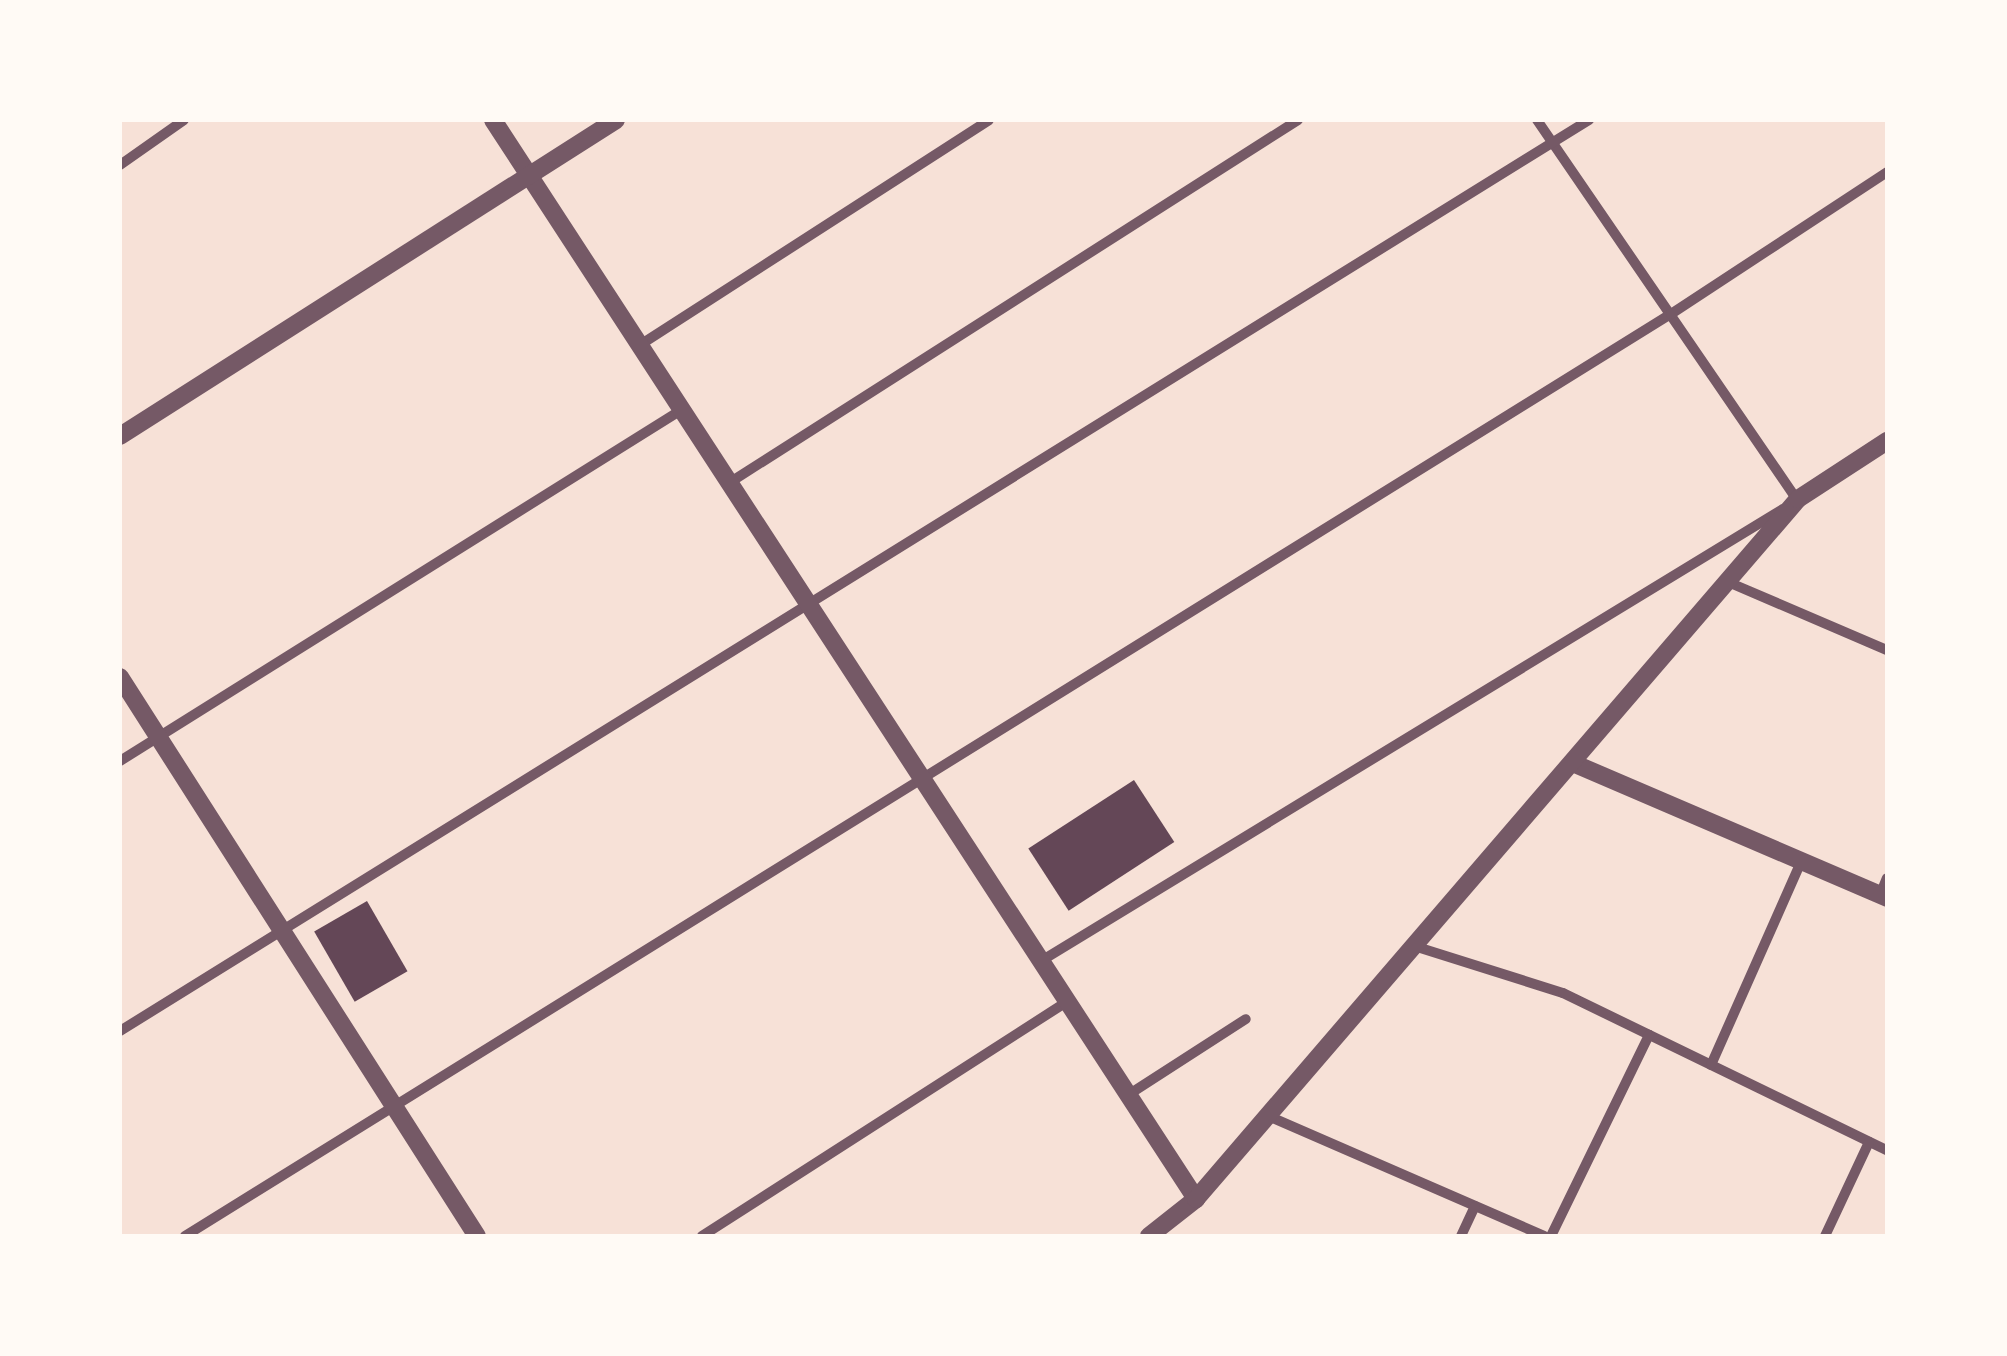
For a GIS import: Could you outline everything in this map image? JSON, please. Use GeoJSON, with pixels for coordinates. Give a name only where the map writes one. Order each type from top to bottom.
{"type":"FeatureCollection","features":[{"type":"Feature","properties":{"kind":"street"},"geometry":{"type":"LineString","coordinates":[[120,165],[184,120]]}},
{"type":"Feature","properties":{"kind":"street"},"geometry":{"type":"LineString","coordinates":[[493,120],[1196,1199]]}},
{"type":"Feature","properties":{"kind":"street"},"geometry":{"type":"LineString","coordinates":[[120,436],[616,120]]}},
{"type":"Feature","properties":{"kind":"street"},"geometry":{"type":"LineString","coordinates":[[640,345],[990,120]]}},
{"type":"Feature","properties":{"kind":"street"},"geometry":{"type":"LineString","coordinates":[[729,483],[1298,120]]}},
{"type":"Feature","properties":{"kind":"street"},"geometry":{"type":"LineString","coordinates":[[1537,120],[1798,499]]}},
{"type":"Feature","properties":{"kind":"street"},"geometry":{"type":"LineString","coordinates":[[120,1031],[1589,120]]}},
{"type":"Feature","properties":{"kind":"street"},"geometry":{"type":"LineString","coordinates":[[185,1236],[1670,314],[1887,172]]}},
{"type":"Feature","properties":{"kind":"street"},"geometry":{"type":"LineString","coordinates":[[120,761],[681,410]]}},
{"type":"Feature","properties":{"kind":"street"},"geometry":{"type":"LineString","coordinates":[[1041,961],[1887,441]]}},
{"type":"Feature","properties":{"kind":"street"},"geometry":{"type":"LineString","coordinates":[[1148,1236],[1196,1199],[1265,1115],[1575,764],[1798,499]]}},
{"type":"Feature","properties":{"kind":"street"},"geometry":{"type":"LineString","coordinates":[[1728,582],[1887,650]]}},
{"type":"Feature","properties":{"kind":"street"},"geometry":{"type":"LineString","coordinates":[[120,677],[392,1108],[478,1236]]}},
{"type":"Feature","properties":{"kind":"street"},"geometry":{"type":"LineString","coordinates":[[1575,764],[1801,862],[1885,890]]}},
{"type":"Feature","properties":{"kind":"street"},"geometry":{"type":"LineString","coordinates":[[1711,1065],[1801,862]]}},
{"type":"Feature","properties":{"kind":"street"},"geometry":{"type":"LineString","coordinates":[[1414,946],[1563,993],[1887,1150]]}},
{"type":"Feature","properties":{"kind":"street"},"geometry":{"type":"LineString","coordinates":[[702,1236],[1067,1002]]}},
{"type":"Feature","properties":{"kind":"street"},"geometry":{"type":"LineString","coordinates":[[1128,1095],[1246,1019]]}},
{"type":"Feature","properties":{"kind":"street"},"geometry":{"type":"LineString","coordinates":[[1265,1115],[1548,1236],[1649,1035]]}},
{"type":"Feature","properties":{"kind":"street"},"geometry":{"type":"LineString","coordinates":[[1825,1236],[1869,1142]]}},
{"type":"Feature","properties":{"kind":"street"},"geometry":{"type":"LineString","coordinates":[[1461,1236],[1475,1206]]}},
{"type":"Feature","properties":{"kind":"building"},"geometry":{"type":"Polygon","coordinates":[[[1134,780],[1174,842],[1069,911],[1028,849],[1134,780]]]}},
{"type":"Feature","properties":{"kind":"building"},"geometry":{"type":"Polygon","coordinates":[[[367,901],[408,971],[355,1002],[314,932],[367,901]]]}}]}
